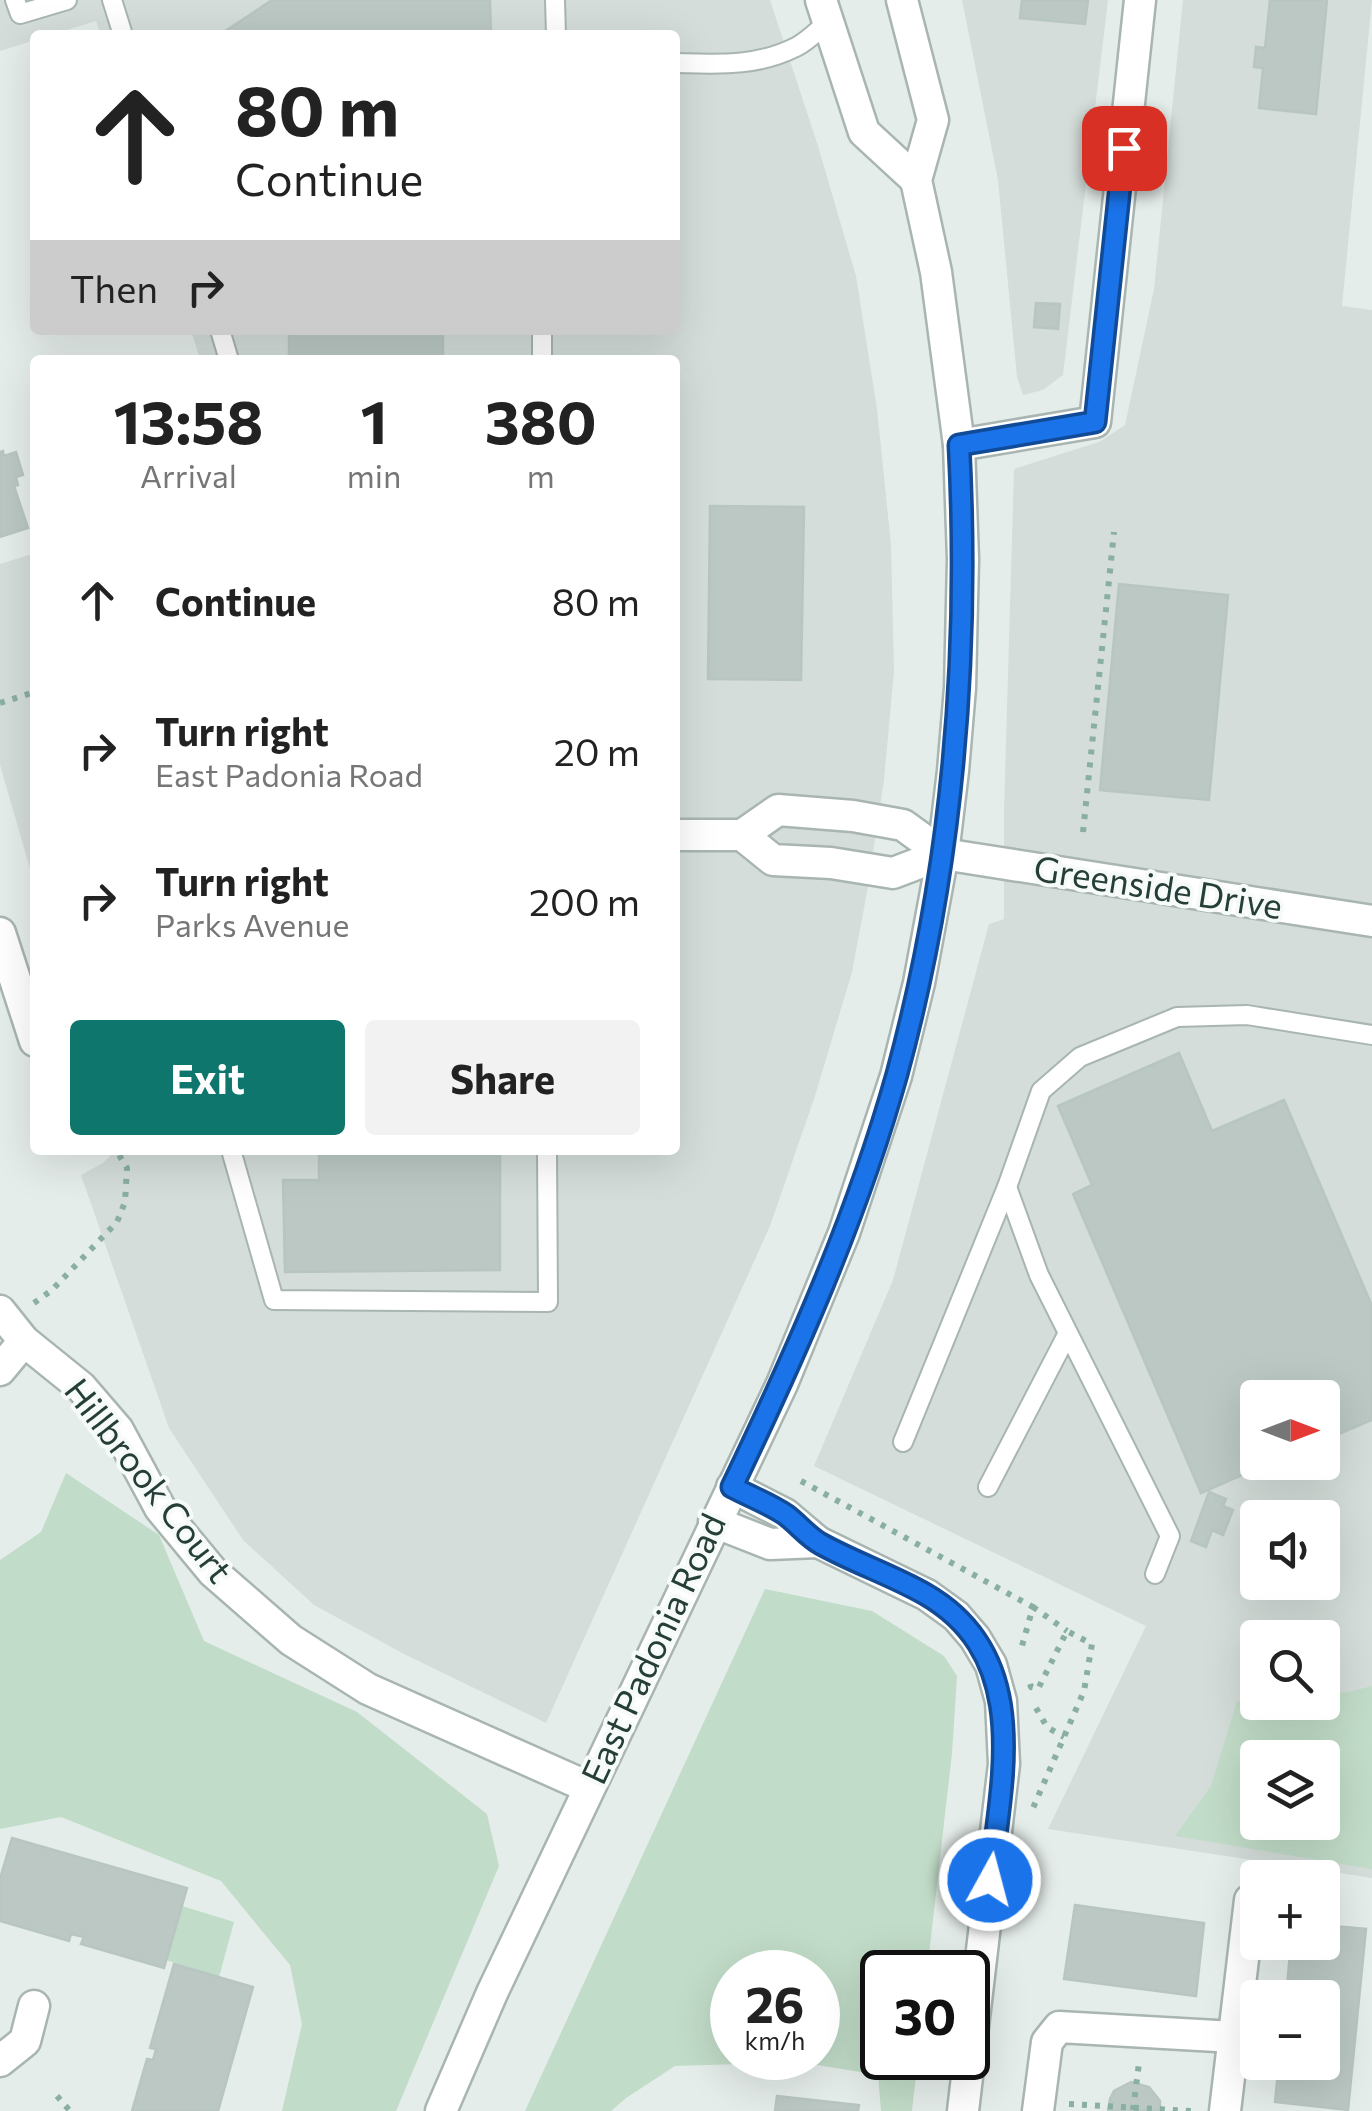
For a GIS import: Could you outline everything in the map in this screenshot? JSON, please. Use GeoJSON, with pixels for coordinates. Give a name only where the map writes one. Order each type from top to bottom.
{"type":"FeatureCollection","features":[{"type":"Feature","properties":{"kind":"street","name":"East Padonia Road"},"geometry":{"type":"LineString","coordinates":[[441,2111],[588,1787],[782,1384],[867,1168],[920,983],[953,771],[964,559],[959,445],[936,272],[916,180],[932,120],[902,0]]}},
{"type":"Feature","properties":{"kind":"street"},"geometry":{"type":"LineString","coordinates":[[959,445],[1095,422],[1140,0]]}},
{"type":"Feature","properties":{"kind":"street"},"geometry":{"type":"LineString","coordinates":[[825,11],[864,132],[916,180]]}},
{"type":"Feature","properties":{"kind":"street"},"geometry":{"type":"LineString","coordinates":[[680,835],[742,835],[778,810],[854,816],[904,825],[943,854]]}},
{"type":"Feature","properties":{"kind":"street"},"geometry":{"type":"LineString","coordinates":[[742,835],[773,860],[893,872],[943,854]]}},
{"type":"Feature","properties":{"kind":"street","name":"Greenside Drive"},"geometry":{"type":"LineString","coordinates":[[943,854],[1372,921]]}},
{"type":"Feature","properties":{"kind":"street"},"geometry":{"type":"LineString","coordinates":[[0,933],[30,1026]]}},
{"type":"Feature","properties":{"kind":"street"},"geometry":{"type":"LineString","coordinates":[[0,1370],[11,1324]]}},
{"type":"Feature","properties":{"kind":"street","name":"Hillbrook Court"},"geometry":{"type":"LineString","coordinates":[[11,1324],[81,1387],[118,1430],[160,1508],[213,1572],[291,1640],[368,1688],[588,1787]]}},
{"type":"Feature","properties":{"kind":"street"},"geometry":{"type":"LineString","coordinates":[[732,1487],[784,1514],[818,1542],[926,1595],[956,1616],[991,1665],[1001,1701],[1004,1764],[962,2111]]}},
{"type":"Feature","properties":{"kind":"street"},"geometry":{"type":"LineString","coordinates":[[714,1522],[770,1544],[818,1542]]}},
{"type":"Feature","properties":{"kind":"street"},"geometry":{"type":"LineString","coordinates":[[1225,2111],[1243,1960]]}},
{"type":"Feature","properties":{"kind":"street"},"geometry":{"type":"LineString","coordinates":[[0,2061],[25,2041],[34,2006]]}},
{"type":"Feature","properties":{"kind":"street"},"geometry":{"type":"LineString","coordinates":[[1050,2108],[1047,2042],[1058,2027],[1234,2037]]}},
{"type":"Feature","properties":{"kind":"lane"},"geometry":{"type":"LineString","coordinates":[[15,0],[20,14],[67,0]]}},
{"type":"Feature","properties":{"kind":"lane"},"geometry":{"type":"LineString","coordinates":[[112,0],[122,30]]}},
{"type":"Feature","properties":{"kind":"lane"},"geometry":{"type":"LineString","coordinates":[[555,0],[556,30]]}},
{"type":"Feature","properties":{"kind":"lane"},"geometry":{"type":"LineString","coordinates":[[680,63],[729,66],[764,59],[800,44],[825,11]]}},
{"type":"Feature","properties":{"kind":"lane"},"geometry":{"type":"LineString","coordinates":[[903,1442],[1007,1187],[1041,1092],[1080,1057],[1177,1017],[1247,1016],[1372,1036]]}},
{"type":"Feature","properties":{"kind":"lane"},"geometry":{"type":"LineString","coordinates":[[232,1155],[274,1300],[548,1302],[547,1155]]}},
{"type":"Feature","properties":{"kind":"lane"},"geometry":{"type":"LineString","coordinates":[[1007,1187],[1040,1275],[1068,1335],[1170,1536],[1156,1574]]}},
{"type":"Feature","properties":{"kind":"lane"},"geometry":{"type":"LineString","coordinates":[[988,1487],[1068,1335]]}},
{"type":"Feature","properties":{"kind":"path"},"geometry":{"type":"LineString","coordinates":[[1083,832],[1114,532]]}},
{"type":"Feature","properties":{"kind":"path"},"geometry":{"type":"LineString","coordinates":[[0,704],[30,694]]}},
{"type":"Feature","properties":{"kind":"path"},"geometry":{"type":"LineString","coordinates":[[11,1324],[52,1290],[117,1222],[125,1202],[126,1168],[119,1155]]}},
{"type":"Feature","properties":{"kind":"path"},"geometry":{"type":"LineString","coordinates":[[1033,1606],[1068,1632]]}},
{"type":"Feature","properties":{"kind":"path"},"geometry":{"type":"LineString","coordinates":[[1031,1687],[1040,1718],[1064,1737]]}},
{"type":"Feature","properties":{"kind":"path"},"geometry":{"type":"LineString","coordinates":[[1133,2109],[1140,2052]]}},
{"type":"Feature","properties":{"kind":"path"},"geometry":{"type":"LineString","coordinates":[[57,2096],[70,2111]]}},
{"type":"Feature","properties":{"kind":"path"},"geometry":{"type":"LineString","coordinates":[[1050,2108],[1192,2111]]}},
{"type":"Feature","properties":{"kind":"shaded area"},"geometry":{"type":"Polygon","coordinates":[[[0,0],[770,0],[818,146],[856,276],[877,409],[891,545],[894,671],[884,780],[867,892],[852,972],[770,1226],[546,1723],[314,1605],[243,1540],[169,1428],[81,1175],[111,1155],[680,1155],[680,355],[198,355],[192,335],[680,335],[680,30],[99,30],[96,21],[67,30],[30,30],[30,42],[0,51],[0,0]]]}},
{"type":"Feature","properties":{"kind":"shaded area"},"geometry":{"type":"Polygon","coordinates":[[[962,0],[1108,0],[1063,375],[1043,390],[1023,395],[1017,377],[998,180],[962,0]]]}},
{"type":"Feature","properties":{"kind":"shaded area"},"geometry":{"type":"Polygon","coordinates":[[[1183,0],[1372,0],[1342,306],[1372,310],[1372,1878],[1340,1873],[1340,1860],[1253,1860],[1048,1829],[1146,1626],[814,1466],[893,1280],[989,924],[1004,919],[1014,469],[1099,442],[1125,425],[1154,289],[1183,0]]]}},
{"type":"Feature","properties":{"kind":"shaded area"},"geometry":{"type":"Polygon","coordinates":[[[30,555],[30,869],[0,765],[0,564],[30,555]]]}},
{"type":"Feature","properties":{"kind":"green space"},"geometry":{"type":"Polygon","coordinates":[[[66,1473],[159,1535],[204,1641],[357,1712],[487,1814],[499,1866],[396,2111],[282,2111],[302,2024],[290,1965],[221,1881],[61,1817],[0,1829],[0,1560],[41,1532],[66,1473]]]}},
{"type":"Feature","properties":{"kind":"green space"},"geometry":{"type":"Polygon","coordinates":[[[765,1589],[872,1611],[944,1656],[957,1676],[930,1950],[860,1950],[860,2072],[840,2069],[840,1950],[710,1950],[710,2065],[675,2066],[611,2111],[525,2111],[765,1589]]]}},
{"type":"Feature","properties":{"kind":"green space"},"geometry":{"type":"Polygon","coordinates":[[[1372,1686],[1372,1869],[1340,1864],[1340,1860],[1318,1860],[1175,1836],[1211,1786],[1237,1701],[1240,1720],[1340,1720],[1340,1693],[1372,1686]]]}},
{"type":"Feature","properties":{"kind":"green space"},"geometry":{"type":"Polygon","coordinates":[[[182,1906],[234,1922],[219,1977],[166,1960],[182,1906]]]}},
{"type":"Feature","properties":{"kind":"green space"},"geometry":{"type":"Polygon","coordinates":[[[878,2080],[916,2080],[912,2111],[881,2111],[878,2080]]]}},
{"type":"Feature","properties":{"kind":"building"},"geometry":{"type":"Polygon","coordinates":[[[272,0],[490,0],[491,30],[227,30],[272,0]]]}},
{"type":"Feature","properties":{"kind":"building"},"geometry":{"type":"Polygon","coordinates":[[[1022,0],[1088,0],[1085,24],[1020,18],[1022,0]]]}},
{"type":"Feature","properties":{"kind":"building"},"geometry":{"type":"Polygon","coordinates":[[[1270,0],[1327,0],[1316,114],[1259,108],[1263,68],[1254,67],[1256,47],[1265,48],[1270,0]]]}},
{"type":"Feature","properties":{"kind":"building"},"geometry":{"type":"Polygon","coordinates":[[[1036,303],[1060,304],[1058,329],[1034,327],[1036,303]]]}},
{"type":"Feature","properties":{"kind":"building"},"geometry":{"type":"Polygon","coordinates":[[[289,335],[443,335],[443,355],[289,355],[289,335]]]}},
{"type":"Feature","properties":{"kind":"building"},"geometry":{"type":"Polygon","coordinates":[[[0,452],[4,456],[16,452],[23,475],[16,477],[18,485],[14,486],[28,528],[0,537],[0,452]]]}},
{"type":"Feature","properties":{"kind":"building"},"geometry":{"type":"Polygon","coordinates":[[[710,506],[804,507],[801,680],[708,679],[710,506]]]}},
{"type":"Feature","properties":{"kind":"building"},"geometry":{"type":"Polygon","coordinates":[[[1119,584],[1228,595],[1209,800],[1100,790],[1119,584]]]}},
{"type":"Feature","properties":{"kind":"building"},"geometry":{"type":"Polygon","coordinates":[[[1179,1053],[1212,1131],[1284,1100],[1372,1306],[1372,1420],[1340,1433],[1340,1380],[1240,1380],[1240,1476],[1201,1493],[1073,1194],[1092,1185],[1058,1106],[1179,1053]]]}},
{"type":"Feature","properties":{"kind":"building"},"geometry":{"type":"Polygon","coordinates":[[[319,1155],[500,1155],[500,1270],[285,1272],[283,1180],[319,1180],[319,1155]]]}},
{"type":"Feature","properties":{"kind":"building"},"geometry":{"type":"Polygon","coordinates":[[[1209,1492],[1226,1499],[1223,1506],[1233,1510],[1223,1535],[1212,1530],[1206,1547],[1191,1541],[1209,1492]]]}},
{"type":"Feature","properties":{"kind":"building"},"geometry":{"type":"Polygon","coordinates":[[[12,1838],[187,1888],[164,1968],[81,1944],[84,1937],[71,1934],[69,1941],[0,1921],[0,1879],[12,1838]]]}},
{"type":"Feature","properties":{"kind":"building"},"geometry":{"type":"Polygon","coordinates":[[[1075,1905],[1204,1923],[1196,1996],[1064,1979],[1075,1905]]]}},
{"type":"Feature","properties":{"kind":"building"},"geometry":{"type":"Polygon","coordinates":[[[1340,1927],[1366,1929],[1348,2110],[1275,2102],[1277,2080],[1340,2080],[1340,1980],[1288,1980],[1289,1960],[1340,1960],[1340,1927]]]}},
{"type":"Feature","properties":{"kind":"building"},"geometry":{"type":"Polygon","coordinates":[[[174,1964],[253,1987],[218,2111],[132,2111],[147,2059],[153,2060],[156,2049],[150,2048],[174,1964]]]}},
{"type":"Feature","properties":{"kind":"building"},"geometry":{"type":"Polygon","coordinates":[[[1131,2082],[1149,2087],[1160,2101],[1160,2111],[1108,2111],[1114,2091],[1131,2082]]]}},
{"type":"Feature","properties":{"kind":"building"},"geometry":{"type":"Polygon","coordinates":[[[777,2096],[859,2105],[858,2111],[775,2111],[777,2096]]]}},
{"type":"Feature","properties":{"kind":"route"},"geometry":{"type":"LineString","coordinates":[[990,1880],[1004,1764],[1003,1732],[1001,1701],[991,1665],[975,1638],[956,1616],[926,1595],[818,1542],[784,1514],[732,1487],[782,1384],[844,1233],[896,1076],[920,983],[943,854],[958,716],[964,559],[959,445],[1095,422],[1124,148]]}}]}
